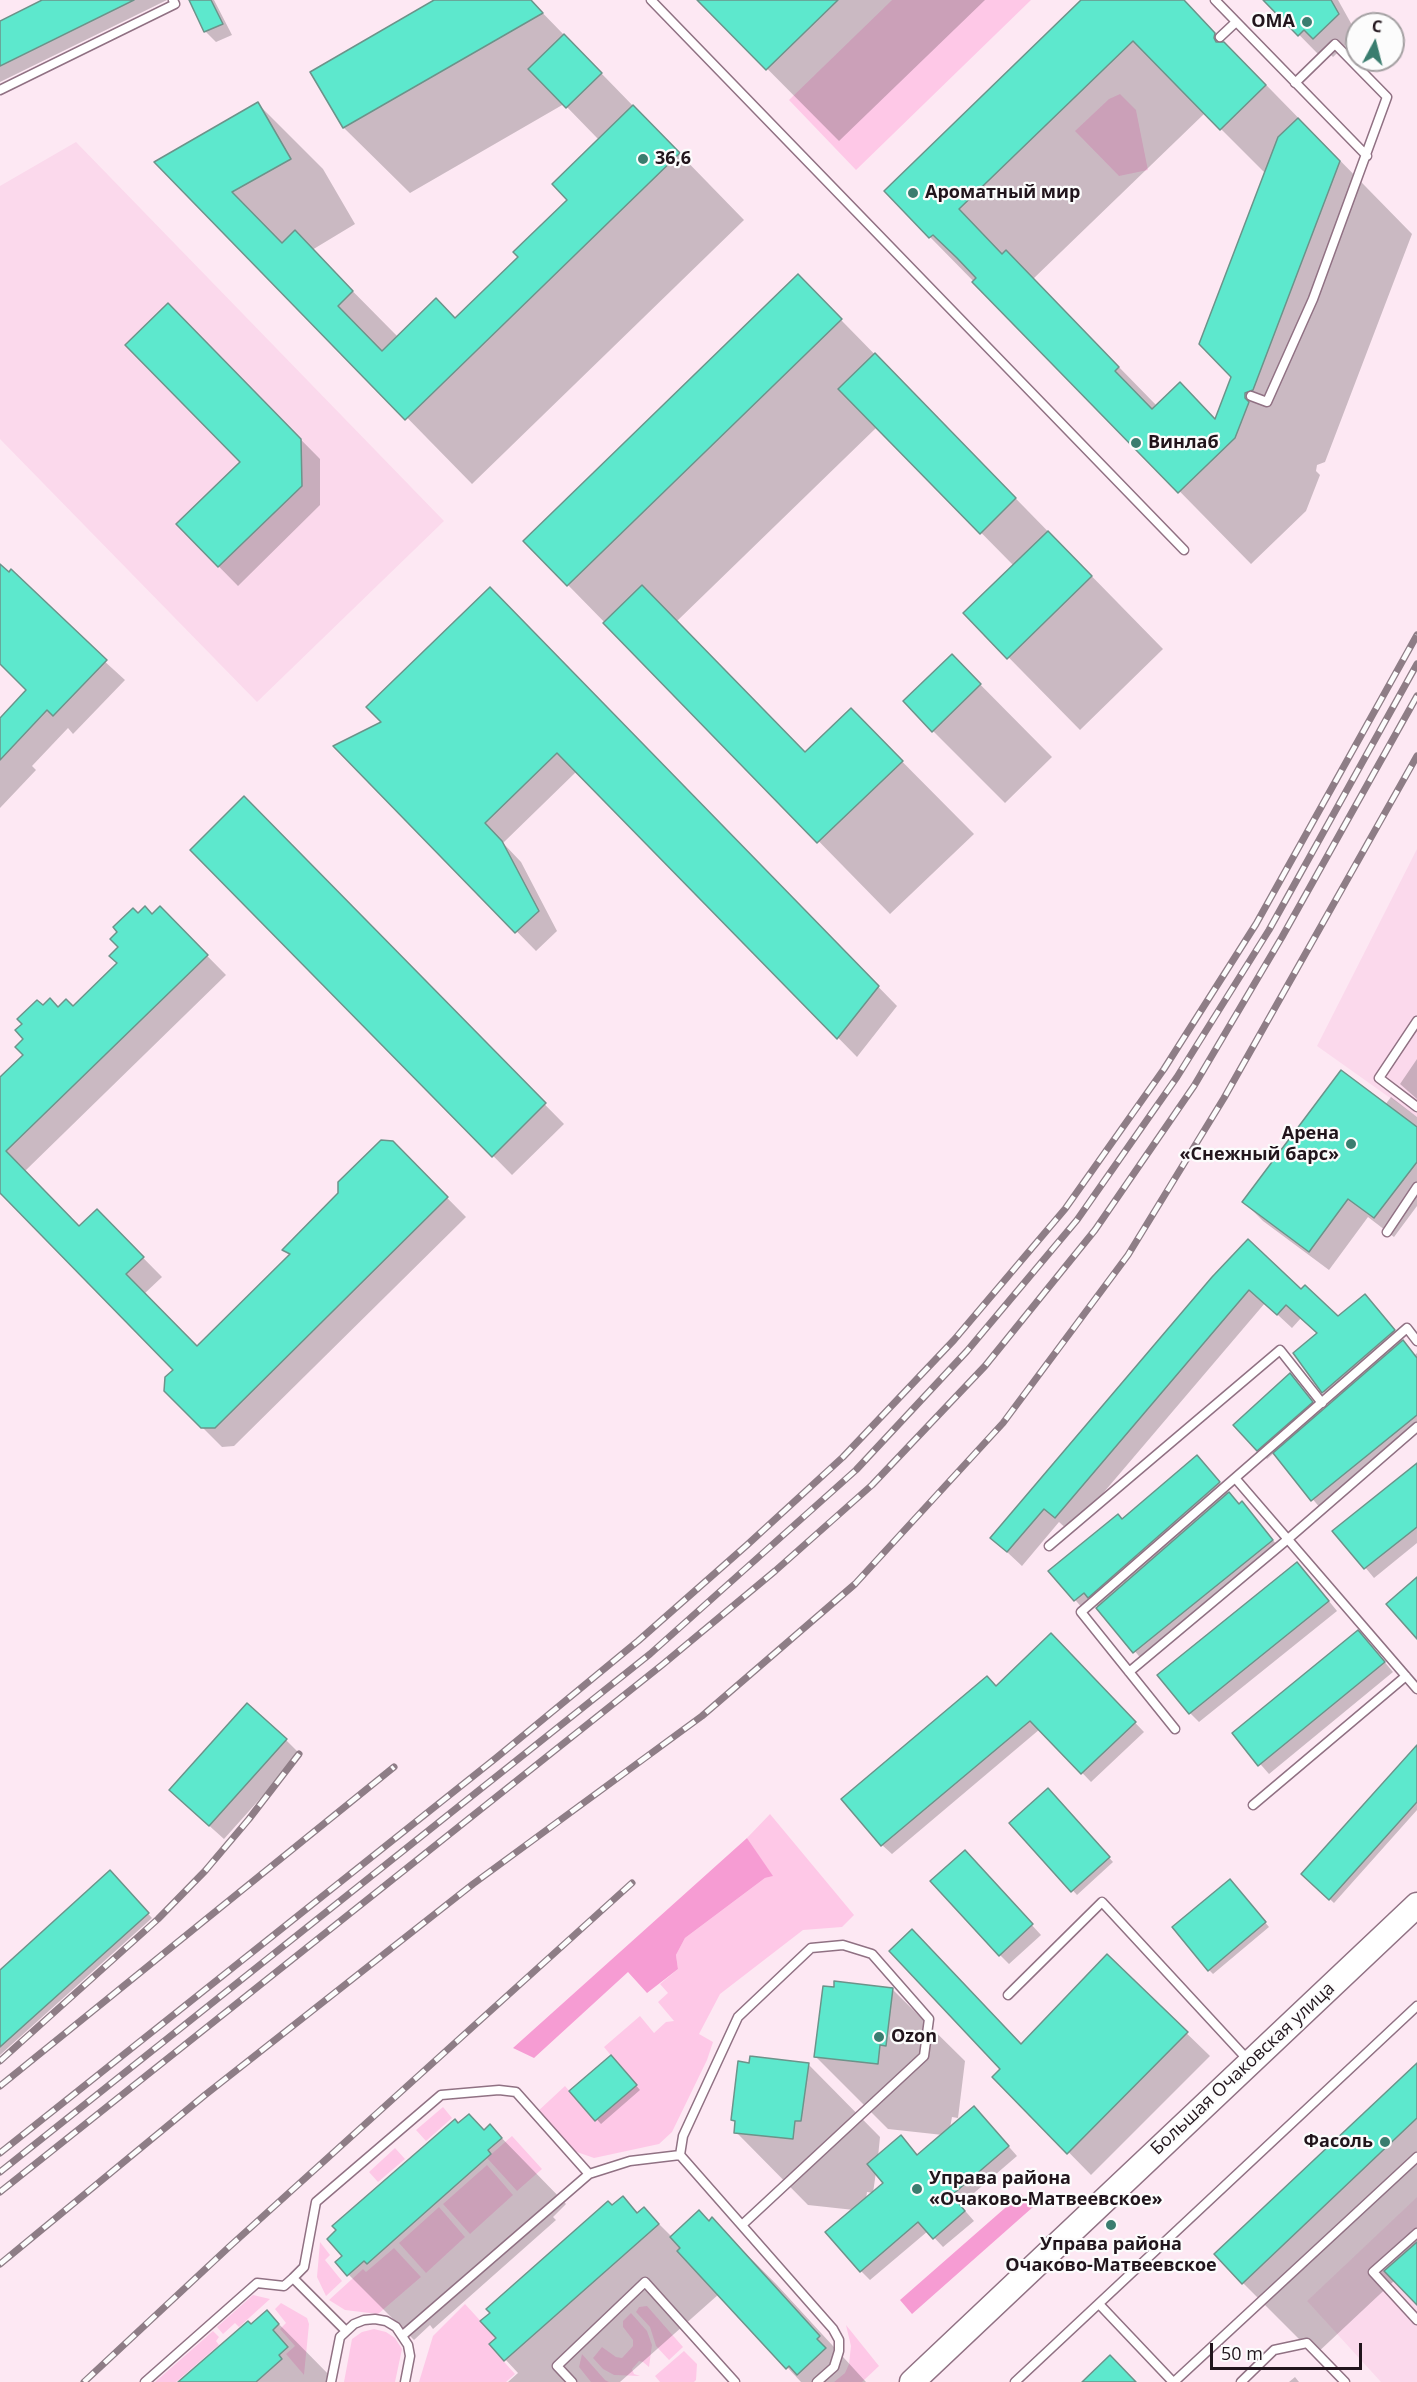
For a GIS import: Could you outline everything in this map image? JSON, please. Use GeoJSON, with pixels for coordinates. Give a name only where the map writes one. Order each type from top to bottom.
{"type":"FeatureCollection","features":[{"type":"Feature","properties":{"kind":"street","name":"Большая Очаковская улица"},"geometry":{"type":"LineString","coordinates":[[912,2382],[1417,1905]]}},
{"type":"Feature","properties":{"kind":"lane"},"geometry":{"type":"LineString","coordinates":[[0,90],[175,4],[173,0]]}},
{"type":"Feature","properties":{"kind":"lane"},"geometry":{"type":"LineString","coordinates":[[651,0],[1184,550]]}},
{"type":"Feature","properties":{"kind":"lane"},"geometry":{"type":"LineString","coordinates":[[1215,0],[1367,156]]}},
{"type":"Feature","properties":{"kind":"lane"},"geometry":{"type":"LineString","coordinates":[[1220,37],[1236,22]]}},
{"type":"Feature","properties":{"kind":"lane"},"geometry":{"type":"LineString","coordinates":[[1251,396],[1267,402],[1313,299],[1387,97],[1335,44],[1295,83]]}},
{"type":"Feature","properties":{"kind":"lane"},"geometry":{"type":"LineString","coordinates":[[1417,1021],[1379,1077],[1417,1107]]}},
{"type":"Feature","properties":{"kind":"lane"},"geometry":{"type":"LineString","coordinates":[[1387,1232],[1417,1187]]}},
{"type":"Feature","properties":{"kind":"lane"},"geometry":{"type":"LineString","coordinates":[[1175,1730],[1081,1612],[1407,1328],[1417,1341]]}},
{"type":"Feature","properties":{"kind":"lane"},"geometry":{"type":"LineString","coordinates":[[1049,1546],[1280,1350],[1322,1402]]}},
{"type":"Feature","properties":{"kind":"lane"},"geometry":{"type":"LineString","coordinates":[[1129,1672],[1288,1539],[1417,1426]]}},
{"type":"Feature","properties":{"kind":"lane"},"geometry":{"type":"LineString","coordinates":[[1235,1478],[1417,1689]]}},
{"type":"Feature","properties":{"kind":"lane"},"geometry":{"type":"LineString","coordinates":[[1253,1805],[1406,1676]]}},
{"type":"Feature","properties":{"kind":"lane"},"geometry":{"type":"LineString","coordinates":[[1008,1995],[1102,1902],[1250,2062]]}},
{"type":"Feature","properties":{"kind":"lane"},"geometry":{"type":"LineString","coordinates":[[680,2155],[683,2136],[738,2017],[811,1948],[843,1946],[872,1954],[929,2019],[924,2056],[742,2225]]}},
{"type":"Feature","properties":{"kind":"lane"},"geometry":{"type":"LineString","coordinates":[[1015,2382],[1417,2007]]}},
{"type":"Feature","properties":{"kind":"lane"},"geometry":{"type":"LineString","coordinates":[[145,2382],[256,2283],[284,2286],[293,2278],[304,2267],[316,2202],[441,2095],[499,2090],[516,2092],[589,2174]]}},
{"type":"Feature","properties":{"kind":"lane"},"geometry":{"type":"LineString","coordinates":[[403,2335],[589,2174],[630,2161],[680,2155]]}},
{"type":"Feature","properties":{"kind":"lane"},"geometry":{"type":"LineString","coordinates":[[680,2155],[833,2329],[839,2340],[834,2367],[817,2382]]}},
{"type":"Feature","properties":{"kind":"lane"},"geometry":{"type":"LineString","coordinates":[[1099,2304],[1174,2382],[1417,2157]]}},
{"type":"Feature","properties":{"kind":"lane"},"geometry":{"type":"LineString","coordinates":[[1417,2233],[1373,2272],[1417,2320]]}},
{"type":"Feature","properties":{"kind":"lane"},"geometry":{"type":"LineString","coordinates":[[293,2278],[345,2331]]}},
{"type":"Feature","properties":{"kind":"lane"},"geometry":{"type":"LineString","coordinates":[[572,2382],[557,2366],[645,2282],[735,2382]]}},
{"type":"Feature","properties":{"kind":"lane"},"geometry":{"type":"LineString","coordinates":[[331,2382],[340,2337],[364,2319],[375,2319],[386,2321],[403,2335],[410,2356],[405,2382]]}},
{"type":"Feature","properties":{"kind":"lane"},"geometry":{"type":"LineString","coordinates":[[1241,2382],[1274,2350],[1307,2343],[1345,2382]]}},
{"type":"Feature","properties":{"kind":"shaded area"},"geometry":{"type":"Polygon","coordinates":[[[892,0],[1031,0],[856,170],[789,100],[892,0]]]}},
{"type":"Feature","properties":{"kind":"shaded area"},"geometry":{"type":"Polygon","coordinates":[[[1120,94],[1136,110],[1148,170],[1119,176],[1075,131],[1109,99],[1120,94]]]}},
{"type":"Feature","properties":{"kind":"shaded area"},"geometry":{"type":"Polygon","coordinates":[[[76,142],[444,521],[257,702],[0,439],[0,186],[76,142]]]}},
{"type":"Feature","properties":{"kind":"shaded area"},"geometry":{"type":"Polygon","coordinates":[[[1417,849],[1417,1117],[1317,1046],[1417,849]]]}},
{"type":"Feature","properties":{"kind":"shaded area"},"geometry":{"type":"Polygon","coordinates":[[[770,1814],[854,1915],[842,1927],[803,1930],[720,1994],[699,2034],[713,2042],[707,2060],[672,2132],[659,2144],[594,2158],[574,2151],[536,2113],[565,2086],[595,2121],[636,2086],[604,2047],[640,2016],[654,2033],[666,2022],[674,2021],[658,2002],[668,1993],[660,1984],[678,1969],[676,1955],[685,1938],[765,1878],[772,1876],[747,1838],[770,1814]]]}},
{"type":"Feature","properties":{"kind":"shaded area"},"geometry":{"type":"Polygon","coordinates":[[[747,1838],[773,1876],[765,1878],[685,1938],[676,1955],[678,1969],[647,1993],[628,1972],[534,2058],[513,2048],[747,1838]]]}},
{"type":"Feature","properties":{"kind":"shaded area"},"geometry":{"type":"Polygon","coordinates":[[[443,2107],[452,2118],[426,2141],[416,2130],[443,2107]]]}},
{"type":"Feature","properties":{"kind":"shaded area"},"geometry":{"type":"Polygon","coordinates":[[[512,2136],[542,2169],[517,2191],[487,2158],[512,2136]]]}},
{"type":"Feature","properties":{"kind":"shaded area"},"geometry":{"type":"Polygon","coordinates":[[[395,2148],[405,2159],[378,2182],[369,2172],[395,2148]]]}},
{"type":"Feature","properties":{"kind":"shaded area"},"geometry":{"type":"Polygon","coordinates":[[[487,2165],[513,2195],[470,2234],[443,2204],[487,2165]]]}},
{"type":"Feature","properties":{"kind":"shaded area"},"geometry":{"type":"Polygon","coordinates":[[[1021,2194],[1033,2207],[912,2314],[900,2300],[1021,2194]]]}},
{"type":"Feature","properties":{"kind":"shaded area"},"geometry":{"type":"Polygon","coordinates":[[[1417,2197],[1417,2382],[1381,2382],[1307,2301],[1417,2197]]]}},
{"type":"Feature","properties":{"kind":"shaded area"},"geometry":{"type":"Polygon","coordinates":[[[439,2207],[465,2237],[426,2273],[399,2243],[439,2207]]]}},
{"type":"Feature","properties":{"kind":"shaded area"},"geometry":{"type":"Polygon","coordinates":[[[320,2242],[330,2255],[325,2260],[342,2281],[326,2296],[317,2277],[320,2242]]]}},
{"type":"Feature","properties":{"kind":"shaded area"},"geometry":{"type":"Polygon","coordinates":[[[394,2248],[421,2277],[378,2314],[345,2310],[329,2300],[363,2269],[366,2272],[394,2248]]]}},
{"type":"Feature","properties":{"kind":"shaded area"},"geometry":{"type":"Polygon","coordinates":[[[253,2295],[270,2299],[239,2327],[235,2323],[223,2334],[217,2327],[253,2295]]]}},
{"type":"Feature","properties":{"kind":"shaded area"},"geometry":{"type":"Polygon","coordinates":[[[281,2303],[307,2318],[309,2324],[304,2375],[286,2354],[295,2346],[280,2329],[286,2323],[275,2309],[281,2303]]]}},
{"type":"Feature","properties":{"kind":"shaded area"},"geometry":{"type":"Polygon","coordinates":[[[465,2304],[496,2338],[489,2345],[515,2374],[506,2382],[419,2382],[433,2336],[465,2304]]]}},
{"type":"Feature","properties":{"kind":"shaded area"},"geometry":{"type":"Polygon","coordinates":[[[647,2306],[683,2347],[669,2360],[656,2346],[650,2327],[636,2312],[639,2307],[647,2306]]]}},
{"type":"Feature","properties":{"kind":"shaded area"},"geometry":{"type":"Polygon","coordinates":[[[631,2313],[647,2331],[652,2345],[649,2367],[639,2361],[632,2369],[634,2374],[640,2376],[614,2375],[603,2369],[593,2358],[602,2347],[616,2357],[622,2358],[633,2346],[633,2340],[623,2327],[623,2321],[631,2313]]]}},
{"type":"Feature","properties":{"kind":"shaded area"},"geometry":{"type":"Polygon","coordinates":[[[846,2325],[879,2366],[862,2382],[834,2382],[845,2373],[849,2364],[851,2346],[846,2325]]]}},
{"type":"Feature","properties":{"kind":"shaded area"},"geometry":{"type":"Polygon","coordinates":[[[374,2329],[386,2332],[395,2338],[402,2349],[395,2382],[344,2382],[352,2339],[362,2332],[374,2329]]]}},
{"type":"Feature","properties":{"kind":"shaded area"},"geometry":{"type":"Polygon","coordinates":[[[213,2331],[219,2337],[216,2341],[219,2345],[176,2382],[155,2382],[213,2331]]]}},
{"type":"Feature","properties":{"kind":"shaded area"},"geometry":{"type":"Polygon","coordinates":[[[684,2351],[697,2364],[696,2380],[694,2382],[660,2382],[655,2376],[684,2351]]]}},
{"type":"Feature","properties":{"kind":"shaded area"},"geometry":{"type":"Polygon","coordinates":[[[582,2354],[609,2382],[591,2382],[579,2367],[582,2354]]]}},
{"type":"Feature","properties":{"kind":"building"},"geometry":{"type":"Polygon","coordinates":[[[42,0],[134,0],[0,66],[0,21],[42,0]]]}},
{"type":"Feature","properties":{"kind":"building"},"geometry":{"type":"Polygon","coordinates":[[[189,0],[211,0],[223,24],[204,32],[189,0]]]}},
{"type":"Feature","properties":{"kind":"building"},"geometry":{"type":"Polygon","coordinates":[[[434,0],[531,0],[543,13],[343,128],[310,72],[434,0]]]}},
{"type":"Feature","properties":{"kind":"building"},"geometry":{"type":"Polygon","coordinates":[[[697,0],[838,0],[766,70],[697,0]]]}},
{"type":"Feature","properties":{"kind":"building"},"geometry":{"type":"Polygon","coordinates":[[[1081,0],[1184,0],[1215,33],[1216,42],[1224,42],[1266,85],[1220,130],[1133,41],[959,209],[1002,254],[1006,250],[1119,367],[1115,371],[1152,409],[1180,382],[1215,419],[1231,377],[1199,344],[1278,137],[1298,118],[1340,161],[1253,390],[1245,393],[1245,398],[1249,402],[1235,438],[1178,493],[972,282],[976,278],[957,258],[933,235],[929,238],[884,191],[1081,0]]]}},
{"type":"Feature","properties":{"kind":"building","name":"ОМА"},"geometry":{"type":"Polygon","coordinates":[[[1263,0],[1331,0],[1339,14],[1313,39],[1304,30],[1298,36],[1263,0]]]}},
{"type":"Feature","properties":{"kind":"building"},"geometry":{"type":"Polygon","coordinates":[[[564,34],[602,73],[566,108],[528,69],[564,34]]]}},
{"type":"Feature","properties":{"kind":"building"},"geometry":{"type":"Polygon","coordinates":[[[258,102],[291,159],[232,192],[282,243],[295,230],[353,291],[338,306],[382,351],[436,298],[455,318],[518,257],[513,252],[567,200],[552,184],[633,105],[680,153],[405,420],[154,162],[258,102]]]}},
{"type":"Feature","properties":{"kind":"building"},"geometry":{"type":"Polygon","coordinates":[[[798,274],[842,319],[567,586],[523,541],[798,274]]]}},
{"type":"Feature","properties":{"kind":"building"},"geometry":{"type":"Polygon","coordinates":[[[168,303],[301,439],[302,486],[218,567],[176,524],[240,462],[125,345],[168,303]]]}},
{"type":"Feature","properties":{"kind":"building"},"geometry":{"type":"Polygon","coordinates":[[[875,353],[1016,498],[980,534],[838,389],[875,353]]]}},
{"type":"Feature","properties":{"kind":"building"},"geometry":{"type":"Polygon","coordinates":[[[1048,531],[1092,576],[1007,659],[963,613],[1048,531]]]}},
{"type":"Feature","properties":{"kind":"building"},"geometry":{"type":"Polygon","coordinates":[[[0,564],[9,572],[11,569],[107,660],[53,716],[47,710],[0,760],[0,718],[26,690],[0,664],[0,564]]]}},
{"type":"Feature","properties":{"kind":"building"},"geometry":{"type":"Polygon","coordinates":[[[642,585],[805,752],[851,708],[903,761],[817,843],[603,623],[642,585]]]}},
{"type":"Feature","properties":{"kind":"building"},"geometry":{"type":"Polygon","coordinates":[[[490,587],[879,986],[837,1039],[557,753],[485,823],[502,841],[539,911],[515,933],[333,746],[381,722],[366,707],[490,587]]]}},
{"type":"Feature","properties":{"kind":"building"},"geometry":{"type":"Polygon","coordinates":[[[952,654],[981,684],[932,732],[903,701],[952,654]]]}},
{"type":"Feature","properties":{"kind":"building"},"geometry":{"type":"Polygon","coordinates":[[[244,796],[546,1103],[492,1157],[190,850],[244,796]]]}},
{"type":"Feature","properties":{"kind":"building"},"geometry":{"type":"Polygon","coordinates":[[[145,906],[152,914],[160,906],[208,955],[6,1151],[79,1226],[97,1209],[144,1257],[126,1274],[197,1346],[290,1254],[282,1250],[338,1193],[338,1182],[381,1140],[393,1141],[448,1197],[215,1428],[201,1428],[164,1391],[165,1377],[173,1370],[0,1193],[0,1077],[23,1055],[15,1047],[23,1039],[15,1030],[22,1024],[17,1019],[37,1000],[43,1005],[50,998],[58,1007],[66,999],[73,1006],[117,963],[109,956],[118,947],[110,939],[117,932],[113,927],[133,908],[138,913],[145,906]]]}},
{"type":"Feature","properties":{"kind":"building","name":"Арена «Снежный барс»"},"geometry":{"type":"Polygon","coordinates":[[[1341,1070],[1417,1127],[1417,1162],[1374,1218],[1348,1199],[1309,1252],[1242,1202],[1341,1070]]]}},
{"type":"Feature","properties":{"kind":"building"},"geometry":{"type":"Polygon","coordinates":[[[1248,1239],[1301,1289],[1305,1285],[1338,1316],[1365,1294],[1395,1330],[1322,1393],[1293,1353],[1317,1333],[1286,1305],[1277,1315],[1249,1290],[1055,1518],[1044,1509],[1007,1552],[990,1538],[1212,1277],[1248,1239]]]}},
{"type":"Feature","properties":{"kind":"building"},"geometry":{"type":"Polygon","coordinates":[[[1403,1340],[1417,1358],[1417,1415],[1311,1501],[1273,1453],[1403,1340]]]}},
{"type":"Feature","properties":{"kind":"building"},"geometry":{"type":"Polygon","coordinates":[[[1290,1373],[1313,1402],[1257,1451],[1233,1425],[1290,1373]]]}},
{"type":"Feature","properties":{"kind":"building"},"geometry":{"type":"Polygon","coordinates":[[[1197,1455],[1220,1482],[1088,1598],[1084,1593],[1074,1601],[1048,1571],[1118,1514],[1122,1519],[1197,1455]]]}},
{"type":"Feature","properties":{"kind":"building"},"geometry":{"type":"Polygon","coordinates":[[[1417,1463],[1417,1527],[1364,1569],[1332,1531],[1417,1463]]]}},
{"type":"Feature","properties":{"kind":"building"},"geometry":{"type":"Polygon","coordinates":[[[1229,1492],[1239,1504],[1242,1501],[1273,1540],[1133,1653],[1096,1608],[1229,1492]]]}},
{"type":"Feature","properties":{"kind":"building"},"geometry":{"type":"Polygon","coordinates":[[[1297,1562],[1329,1601],[1189,1714],[1157,1675],[1297,1562]]]}},
{"type":"Feature","properties":{"kind":"building"},"geometry":{"type":"Polygon","coordinates":[[[1417,1577],[1417,1639],[1386,1604],[1417,1577]]]}},
{"type":"Feature","properties":{"kind":"building"},"geometry":{"type":"Polygon","coordinates":[[[1358,1630],[1385,1662],[1258,1766],[1232,1733],[1358,1630]]]}},
{"type":"Feature","properties":{"kind":"building"},"geometry":{"type":"Polygon","coordinates":[[[1051,1633],[1136,1722],[1081,1774],[1030,1721],[881,1846],[841,1799],[987,1676],[996,1686],[1051,1633]]]}},
{"type":"Feature","properties":{"kind":"building"},"geometry":{"type":"Polygon","coordinates":[[[247,1703],[287,1739],[209,1826],[169,1790],[247,1703]]]}},
{"type":"Feature","properties":{"kind":"building"},"geometry":{"type":"Polygon","coordinates":[[[1417,1745],[1417,1802],[1329,1900],[1301,1874],[1417,1745]]]}},
{"type":"Feature","properties":{"kind":"building"},"geometry":{"type":"Polygon","coordinates":[[[1048,1788],[1110,1857],[1071,1892],[1009,1823],[1048,1788]]]}},
{"type":"Feature","properties":{"kind":"building"},"geometry":{"type":"Polygon","coordinates":[[[965,1850],[1033,1924],[999,1956],[930,1881],[965,1850]]]}},
{"type":"Feature","properties":{"kind":"building"},"geometry":{"type":"Polygon","coordinates":[[[110,1870],[149,1913],[0,2047],[0,1970],[110,1870]]]}},
{"type":"Feature","properties":{"kind":"building"},"geometry":{"type":"Polygon","coordinates":[[[1230,1879],[1266,1922],[1208,1971],[1172,1927],[1230,1879]]]}},
{"type":"Feature","properties":{"kind":"building"},"geometry":{"type":"Polygon","coordinates":[[[912,1929],[1021,2044],[1107,1954],[1188,2032],[1067,2154],[992,2077],[1000,2069],[889,1951],[912,1929]]]}},
{"type":"Feature","properties":{"kind":"building"},"geometry":{"type":"Polygon","coordinates":[[[834,1981],[893,1988],[886,2046],[880,2045],[878,2064],[814,2057],[823,1986],[834,1987],[834,1981]]]}},
{"type":"Feature","properties":{"kind":"building"},"geometry":{"type":"Polygon","coordinates":[[[611,2055],[637,2085],[595,2121],[569,2091],[611,2055]]]}},
{"type":"Feature","properties":{"kind":"building"},"geometry":{"type":"Polygon","coordinates":[[[750,2056],[809,2063],[801,2121],[795,2121],[793,2139],[734,2133],[735,2121],[731,2120],[738,2061],[749,2063],[750,2056]]]}},
{"type":"Feature","properties":{"kind":"building"},"geometry":{"type":"Polygon","coordinates":[[[1417,2063],[1417,2118],[1242,2284],[1214,2254],[1417,2063]]]}},
{"type":"Feature","properties":{"kind":"building","name":"Управа района «Очаково-Матвеевское»"},"geometry":{"type":"Polygon","coordinates":[[[974,2106],[1009,2146],[952,2195],[965,2211],[933,2239],[918,2222],[860,2272],[825,2232],[883,2183],[867,2164],[901,2135],[917,2155],[974,2106]]]}},
{"type":"Feature","properties":{"kind":"building"},"geometry":{"type":"Polygon","coordinates":[[[469,2114],[484,2130],[490,2124],[502,2138],[488,2150],[491,2154],[367,2264],[364,2261],[347,2276],[335,2262],[342,2256],[327,2239],[336,2230],[332,2226],[455,2119],[458,2123],[469,2114]]]}},
{"type":"Feature","properties":{"kind":"building"},"geometry":{"type":"Polygon","coordinates":[[[623,2196],[637,2213],[644,2207],[659,2224],[504,2361],[489,2344],[496,2338],[480,2321],[490,2313],[486,2309],[608,2201],[612,2205],[623,2196]]]}},
{"type":"Feature","properties":{"kind":"building"},"geometry":{"type":"Polygon","coordinates":[[[699,2210],[709,2221],[712,2217],[820,2336],[817,2339],[826,2348],[797,2375],[789,2366],[786,2369],[677,2251],[680,2248],[670,2237],[699,2210]]]}},
{"type":"Feature","properties":{"kind":"building"},"geometry":{"type":"Polygon","coordinates":[[[1417,2242],[1417,2305],[1384,2271],[1417,2242]]]}},
{"type":"Feature","properties":{"kind":"building"},"geometry":{"type":"Polygon","coordinates":[[[267,2310],[279,2324],[273,2330],[288,2347],[279,2355],[282,2359],[256,2382],[178,2382],[248,2321],[251,2324],[267,2310]]]}},
{"type":"Feature","properties":{"kind":"building"},"geometry":{"type":"Polygon","coordinates":[[[1110,2355],[1136,2382],[1082,2382],[1110,2355]]]}},
{"type":"Feature","properties":{"kind":"railway"},"geometry":{"type":"LineString","coordinates":[[0,2153],[496,1758],[638,1641],[843,1457],[954,1340],[1065,1209],[1164,1069],[1256,924],[1417,635]]}},
{"type":"Feature","properties":{"kind":"railway"},"geometry":{"type":"LineString","coordinates":[[0,2172],[650,1654],[856,1470],[967,1351],[1077,1220],[1177,1077],[1269,930],[1417,664]]}},
{"type":"Feature","properties":{"kind":"railway"},"geometry":{"type":"LineString","coordinates":[[0,2192],[662,1665],[775,1571],[872,1485],[985,1366],[1095,1230],[1194,1086],[1282,937],[1417,696]]}},
{"type":"Feature","properties":{"kind":"railway"},"geometry":{"type":"LineString","coordinates":[[0,2264],[205,2095],[473,1884],[702,1716],[855,1584],[1003,1423],[1128,1255],[1224,1098],[1417,756]]}},
{"type":"Feature","properties":{"kind":"railway"},"geometry":{"type":"LineString","coordinates":[[0,2061],[158,1919],[205,1871],[299,1754]]}},
{"type":"Feature","properties":{"kind":"railway"},"geometry":{"type":"LineString","coordinates":[[0,2086],[394,1767]]}},
{"type":"Feature","properties":{"kind":"railway"},"geometry":{"type":"LineString","coordinates":[[84,2382],[229,2247],[632,1883]]}},
{"type":"Feature","properties":{"kind":"place","name":"ОМА"},"geometry":{"type":"Point","coordinates":[1307,22]}},
{"type":"Feature","properties":{"kind":"place","name":"36,6"},"geometry":{"type":"Point","coordinates":[643,159]}},
{"type":"Feature","properties":{"kind":"place","name":"Ароматный мир"},"geometry":{"type":"Point","coordinates":[913,193]}},
{"type":"Feature","properties":{"kind":"place","name":"Винлаб"},"geometry":{"type":"Point","coordinates":[1136,443]}},
{"type":"Feature","properties":{"kind":"place","name":"Арена «Снежный барс»"},"geometry":{"type":"Point","coordinates":[1351,1144]}},
{"type":"Feature","properties":{"kind":"place","name":"Ozon"},"geometry":{"type":"Point","coordinates":[879,2037]}},
{"type":"Feature","properties":{"kind":"place","name":"Фасоль"},"geometry":{"type":"Point","coordinates":[1385,2142]}},
{"type":"Feature","properties":{"kind":"place","name":"Управа района «Очаково-Матвеевское»"},"geometry":{"type":"Point","coordinates":[917,2189]}},
{"type":"Feature","properties":{"kind":"place","name":"Управа района Очаково-Матвеевское"},"geometry":{"type":"Point","coordinates":[1111,2225]}}]}
